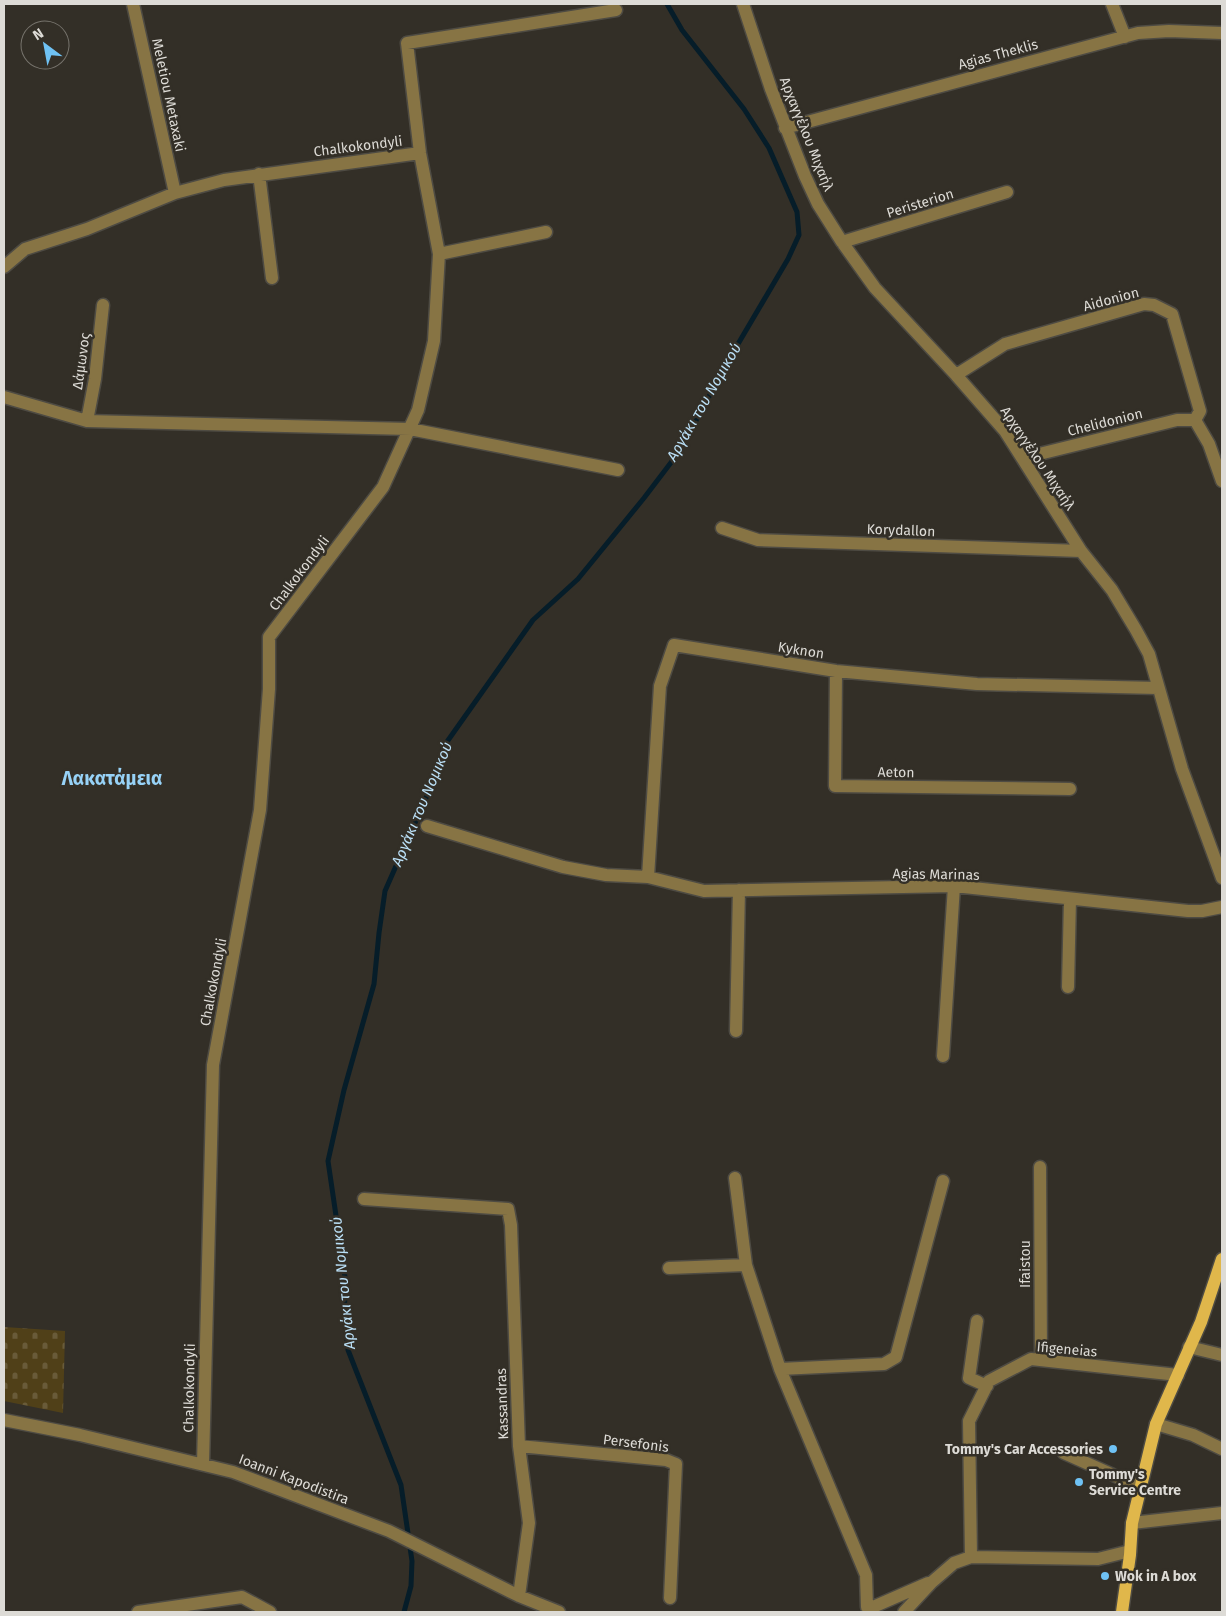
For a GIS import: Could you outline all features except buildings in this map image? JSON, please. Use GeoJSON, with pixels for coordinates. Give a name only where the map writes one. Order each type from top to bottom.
{"type":"FeatureCollection","features":[{"type":"Feature","properties":{"kind":"main road"},"geometry":{"type":"LineString","coordinates":[[1122,1612],[1132,1523],[1156,1424],[1201,1322],[1222,1259]]}},
{"type":"Feature","properties":{"kind":"street","name":"Meletiou Metaxaki"},"geometry":{"type":"LineString","coordinates":[[134,4],[175,194]]}},
{"type":"Feature","properties":{"kind":"street","name":"Αρχαγγέλου Μιχαήλ"},"geometry":{"type":"LineString","coordinates":[[743,4],[786,128],[818,204],[874,288],[956,375],[1005,431],[1081,551],[1112,590],[1136,630],[1149,654],[1182,769],[1222,878]]}},
{"type":"Feature","properties":{"kind":"street"},"geometry":{"type":"LineString","coordinates":[[1112,4],[1125,37]]}},
{"type":"Feature","properties":{"kind":"street"},"geometry":{"type":"LineString","coordinates":[[420,153],[407,43],[616,10]]}},
{"type":"Feature","properties":{"kind":"street","name":"Agias Theklis"},"geometry":{"type":"LineString","coordinates":[[786,128],[1138,34],[1169,30],[1222,33]]}},
{"type":"Feature","properties":{"kind":"street","name":"Chalkokondyli"},"geometry":{"type":"LineString","coordinates":[[4,267],[25,249],[87,229],[175,194],[224,180],[420,153],[439,254],[434,342],[418,410],[383,487],[269,637],[269,689],[260,810],[213,1066],[203,1464]]}},
{"type":"Feature","properties":{"kind":"street"},"geometry":{"type":"LineString","coordinates":[[259,174],[272,278]]}},
{"type":"Feature","properties":{"kind":"street","name":"Peristerion"},"geometry":{"type":"LineString","coordinates":[[842,242],[1007,192]]}},
{"type":"Feature","properties":{"kind":"street"},"geometry":{"type":"LineString","coordinates":[[439,254],[546,232]]}},
{"type":"Feature","properties":{"kind":"street","name":"Aidonion"},"geometry":{"type":"LineString","coordinates":[[956,375],[1005,344],[1144,304],[1154,305],[1172,314],[1200,411],[1195,420]]}},
{"type":"Feature","properties":{"kind":"street","name":"Δάμωνος"},"geometry":{"type":"LineString","coordinates":[[87,421],[95,379],[103,305]]}},
{"type":"Feature","properties":{"kind":"street"},"geometry":{"type":"LineString","coordinates":[[4,397],[87,421],[410,429],[618,470]]}},
{"type":"Feature","properties":{"kind":"street","name":"Chelidonion"},"geometry":{"type":"LineString","coordinates":[[1023,458],[1176,420],[1195,420]]}},
{"type":"Feature","properties":{"kind":"street"},"geometry":{"type":"LineString","coordinates":[[1195,420],[1209,444],[1222,481]]}},
{"type":"Feature","properties":{"kind":"street","name":"Korydallon"},"geometry":{"type":"LineString","coordinates":[[722,528],[758,540],[1081,551]]}},
{"type":"Feature","properties":{"kind":"street","name":"Kyknon"},"geometry":{"type":"LineString","coordinates":[[648,877],[660,686],[674,645],[836,671],[976,684],[1158,688]]}},
{"type":"Feature","properties":{"kind":"street","name":"Aeton"},"geometry":{"type":"LineString","coordinates":[[836,671],[836,786],[1070,789]]}},
{"type":"Feature","properties":{"kind":"street","name":"Agias Marinas"},"geometry":{"type":"LineString","coordinates":[[427,826],[563,867],[606,875],[648,877],[704,891],[954,886],[1188,911],[1202,911],[1222,907]]}},
{"type":"Feature","properties":{"kind":"street"},"geometry":{"type":"LineString","coordinates":[[942,1056],[954,886]]}},
{"type":"Feature","properties":{"kind":"street"},"geometry":{"type":"LineString","coordinates":[[736,1031],[739,890]]}},
{"type":"Feature","properties":{"kind":"street"},"geometry":{"type":"LineString","coordinates":[[1068,987],[1070,899]]}},
{"type":"Feature","properties":{"kind":"street","name":"Ifaistou"},"geometry":{"type":"LineString","coordinates":[[1040,1167],[1041,1360]]}},
{"type":"Feature","properties":{"kind":"street"},"geometry":{"type":"LineString","coordinates":[[735,1178],[746,1265],[780,1369],[866,1574],[870,1610],[932,1582]]}},
{"type":"Feature","properties":{"kind":"street"},"geometry":{"type":"LineString","coordinates":[[780,1369],[884,1364],[896,1357],[942,1181]]}},
{"type":"Feature","properties":{"kind":"street","name":"Kassandras"},"geometry":{"type":"LineString","coordinates":[[364,1199],[508,1209],[511,1225],[519,1446],[530,1523],[519,1596]]}},
{"type":"Feature","properties":{"kind":"street"},"geometry":{"type":"LineString","coordinates":[[669,1268],[746,1265]]}},
{"type":"Feature","properties":{"kind":"street"},"geometry":{"type":"LineString","coordinates":[[977,1322],[969,1378],[986,1386]]}},
{"type":"Feature","properties":{"kind":"street"},"geometry":{"type":"LineString","coordinates":[[1189,1347],[1222,1355]]}},
{"type":"Feature","properties":{"kind":"street","name":"Ifigeneias"},"geometry":{"type":"LineString","coordinates":[[971,1557],[969,1421],[989,1381],[1031,1359],[1178,1375]]}},
{"type":"Feature","properties":{"kind":"street","name":"Ioanni Kapodistira"},"geometry":{"type":"LineString","coordinates":[[4,1420],[80,1435],[233,1472],[389,1531],[519,1596],[559,1612]]}},
{"type":"Feature","properties":{"kind":"street"},"geometry":{"type":"LineString","coordinates":[[1156,1424],[1193,1435],[1222,1449]]}},
{"type":"Feature","properties":{"kind":"street","name":"Persefonis"},"geometry":{"type":"LineString","coordinates":[[519,1446],[666,1460],[676,1464],[670,1598]]}},
{"type":"Feature","properties":{"kind":"street"},"geometry":{"type":"LineString","coordinates":[[1064,1453],[1140,1487]]}},
{"type":"Feature","properties":{"kind":"street"},"geometry":{"type":"LineString","coordinates":[[1132,1523],[1222,1512]]}},
{"type":"Feature","properties":{"kind":"street"},"geometry":{"type":"LineString","coordinates":[[904,1612],[932,1582],[954,1563],[971,1557],[1098,1559],[1130,1551]]}},
{"type":"Feature","properties":{"kind":"street"},"geometry":{"type":"LineString","coordinates":[[138,1612],[242,1597],[270,1612]]}},
{"type":"Feature","properties":{"kind":"green space"},"geometry":{"type":"Polygon","coordinates":[[[4,1327],[65,1331],[63,1413],[4,1401],[4,1327]]]}},
{"type":"Feature","properties":{"kind":"waterway","name":"Αργάκι του Νομικού"},"geometry":{"type":"LineString","coordinates":[[404,1612],[411,1586],[412,1561],[401,1485],[348,1350],[344,1311],[346,1284],[328,1161],[344,1090],[374,984],[385,891],[433,782],[444,746],[533,620],[578,579],[679,452],[728,361],[788,259],[799,235],[797,212],[769,148],[744,109],[682,30],[667,4]]}},
{"type":"Feature","properties":{"kind":"place","name":"Tommy's Car Accessories"},"geometry":{"type":"Point","coordinates":[1113,1449]}},
{"type":"Feature","properties":{"kind":"place","name":"Tommy's Service Centre"},"geometry":{"type":"Point","coordinates":[1079,1482]}},
{"type":"Feature","properties":{"kind":"place","name":"Wok in A box"},"geometry":{"type":"Point","coordinates":[1105,1576]}},
{"type":"Feature","properties":{"kind":"district","name":"Λακατάμεια"},"geometry":{"type":"Point","coordinates":[112,778]}}]}
